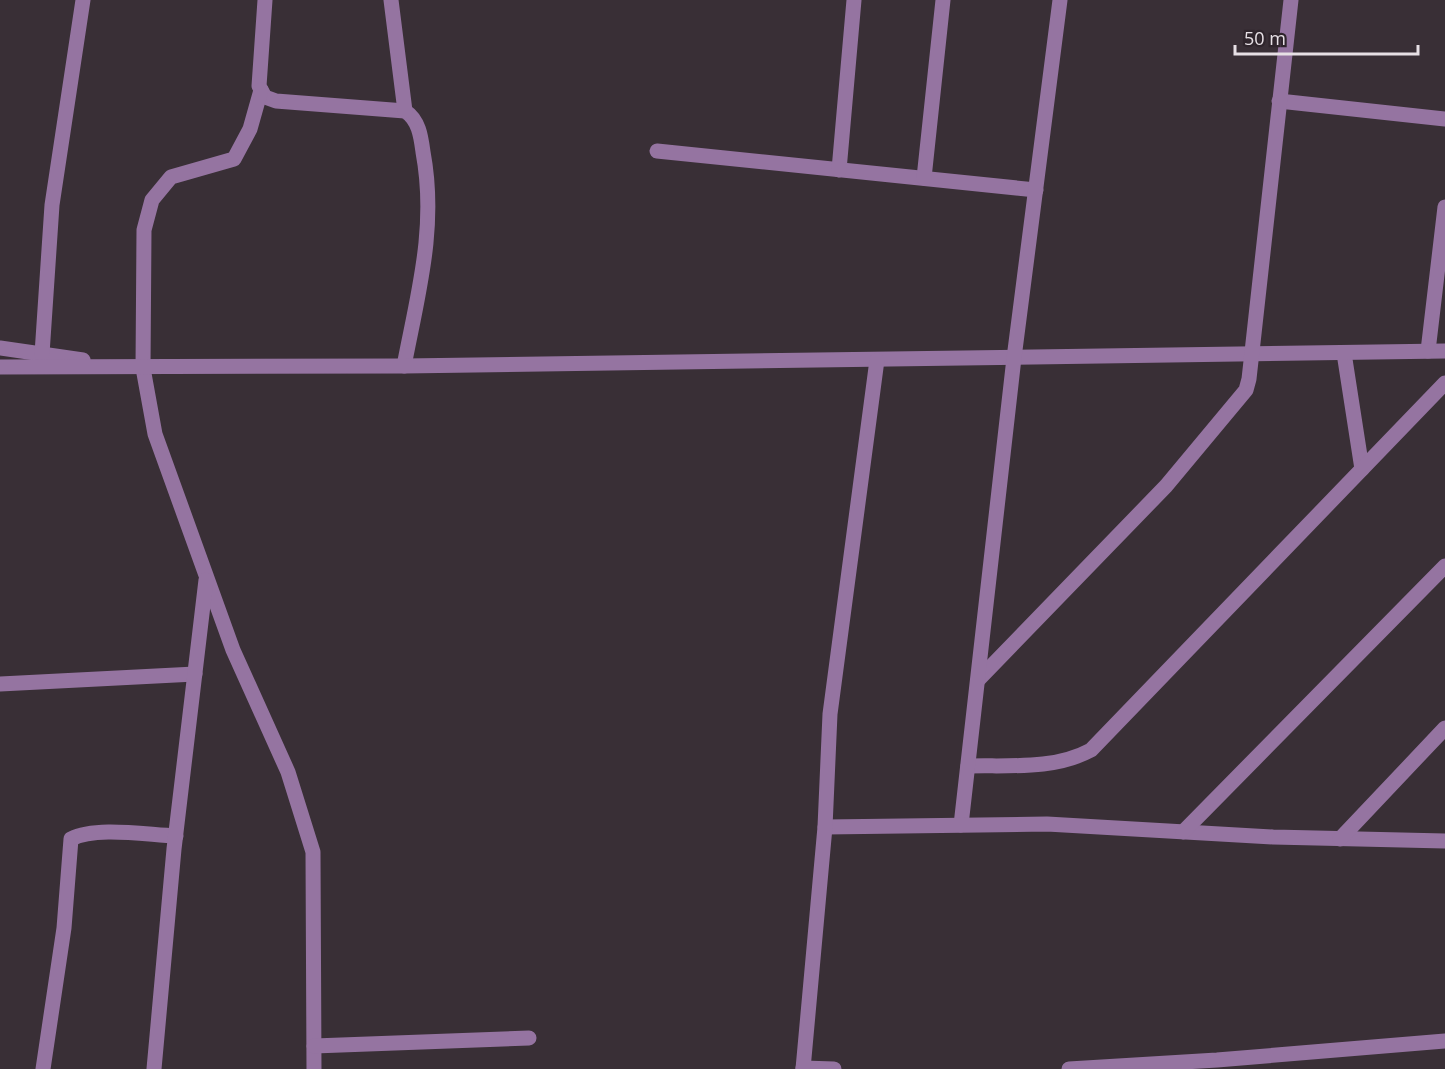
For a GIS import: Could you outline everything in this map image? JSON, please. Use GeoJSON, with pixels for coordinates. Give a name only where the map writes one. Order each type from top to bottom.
{"type":"FeatureCollection","features":[{"type":"Feature","properties":{"kind":"street"},"geometry":{"type":"LineString","coordinates":[[42,354],[52,206],[83,0]]}},
{"type":"Feature","properties":{"kind":"street"},"geometry":{"type":"LineString","coordinates":[[264,0],[259,69],[261,90],[250,129],[234,159],[171,177],[152,200],[144,230],[143,368],[155,434],[233,650],[288,772],[313,852],[314,1069]]}},
{"type":"Feature","properties":{"kind":"street"},"geometry":{"type":"LineString","coordinates":[[391,0],[405,111],[415,121],[421,138],[430,187],[429,228],[404,366]]}},
{"type":"Feature","properties":{"kind":"street"},"geometry":{"type":"LineString","coordinates":[[839,170],[854,0]]}},
{"type":"Feature","properties":{"kind":"street"},"geometry":{"type":"LineString","coordinates":[[924,178],[943,0]]}},
{"type":"Feature","properties":{"kind":"street"},"geometry":{"type":"LineString","coordinates":[[961,825],[1014,358],[1060,0]]}},
{"type":"Feature","properties":{"kind":"street"},"geometry":{"type":"LineString","coordinates":[[978,680],[1166,486],[1246,390],[1291,0]]}},
{"type":"Feature","properties":{"kind":"street"},"geometry":{"type":"LineString","coordinates":[[261,90],[265,97],[276,100],[405,111]]}},
{"type":"Feature","properties":{"kind":"street"},"geometry":{"type":"LineString","coordinates":[[1279,101],[1445,119]]}},
{"type":"Feature","properties":{"kind":"street"},"geometry":{"type":"LineString","coordinates":[[657,151],[1036,190]]}},
{"type":"Feature","properties":{"kind":"street"},"geometry":{"type":"LineString","coordinates":[[1428,351],[1445,207]]}},
{"type":"Feature","properties":{"kind":"street"},"geometry":{"type":"LineString","coordinates":[[0,348],[143,368]]}},
{"type":"Feature","properties":{"kind":"street"},"geometry":{"type":"LineString","coordinates":[[0,367],[404,366],[1445,351]]}},
{"type":"Feature","properties":{"kind":"street"},"geometry":{"type":"LineString","coordinates":[[1344,353],[1362,469]]}},
{"type":"Feature","properties":{"kind":"street"},"geometry":{"type":"LineString","coordinates":[[834,1069],[803,1068],[825,827],[830,714],[877,360]]}},
{"type":"Feature","properties":{"kind":"street"},"geometry":{"type":"LineString","coordinates":[[968,766],[1054,764],[1075,759],[1090,750],[1445,383]]}},
{"type":"Feature","properties":{"kind":"street"},"geometry":{"type":"LineString","coordinates":[[1184,832],[1445,567]]}},
{"type":"Feature","properties":{"kind":"street"},"geometry":{"type":"LineString","coordinates":[[154,1069],[176,836],[207,577]]}},
{"type":"Feature","properties":{"kind":"street"},"geometry":{"type":"LineString","coordinates":[[0,684],[195,674]]}},
{"type":"Feature","properties":{"kind":"street"},"geometry":{"type":"LineString","coordinates":[[1340,839],[1445,728]]}},
{"type":"Feature","properties":{"kind":"street"},"geometry":{"type":"LineString","coordinates":[[825,827],[1047,825],[1340,839],[1445,841]]}},
{"type":"Feature","properties":{"kind":"street"},"geometry":{"type":"LineString","coordinates":[[43,1069],[64,928],[71,839],[80,834],[99,833],[176,836]]}},
{"type":"Feature","properties":{"kind":"street"},"geometry":{"type":"LineString","coordinates":[[314,1046],[529,1038]]}},
{"type":"Feature","properties":{"kind":"street"},"geometry":{"type":"LineString","coordinates":[[1070,1069],[1445,1041]]}}]}
